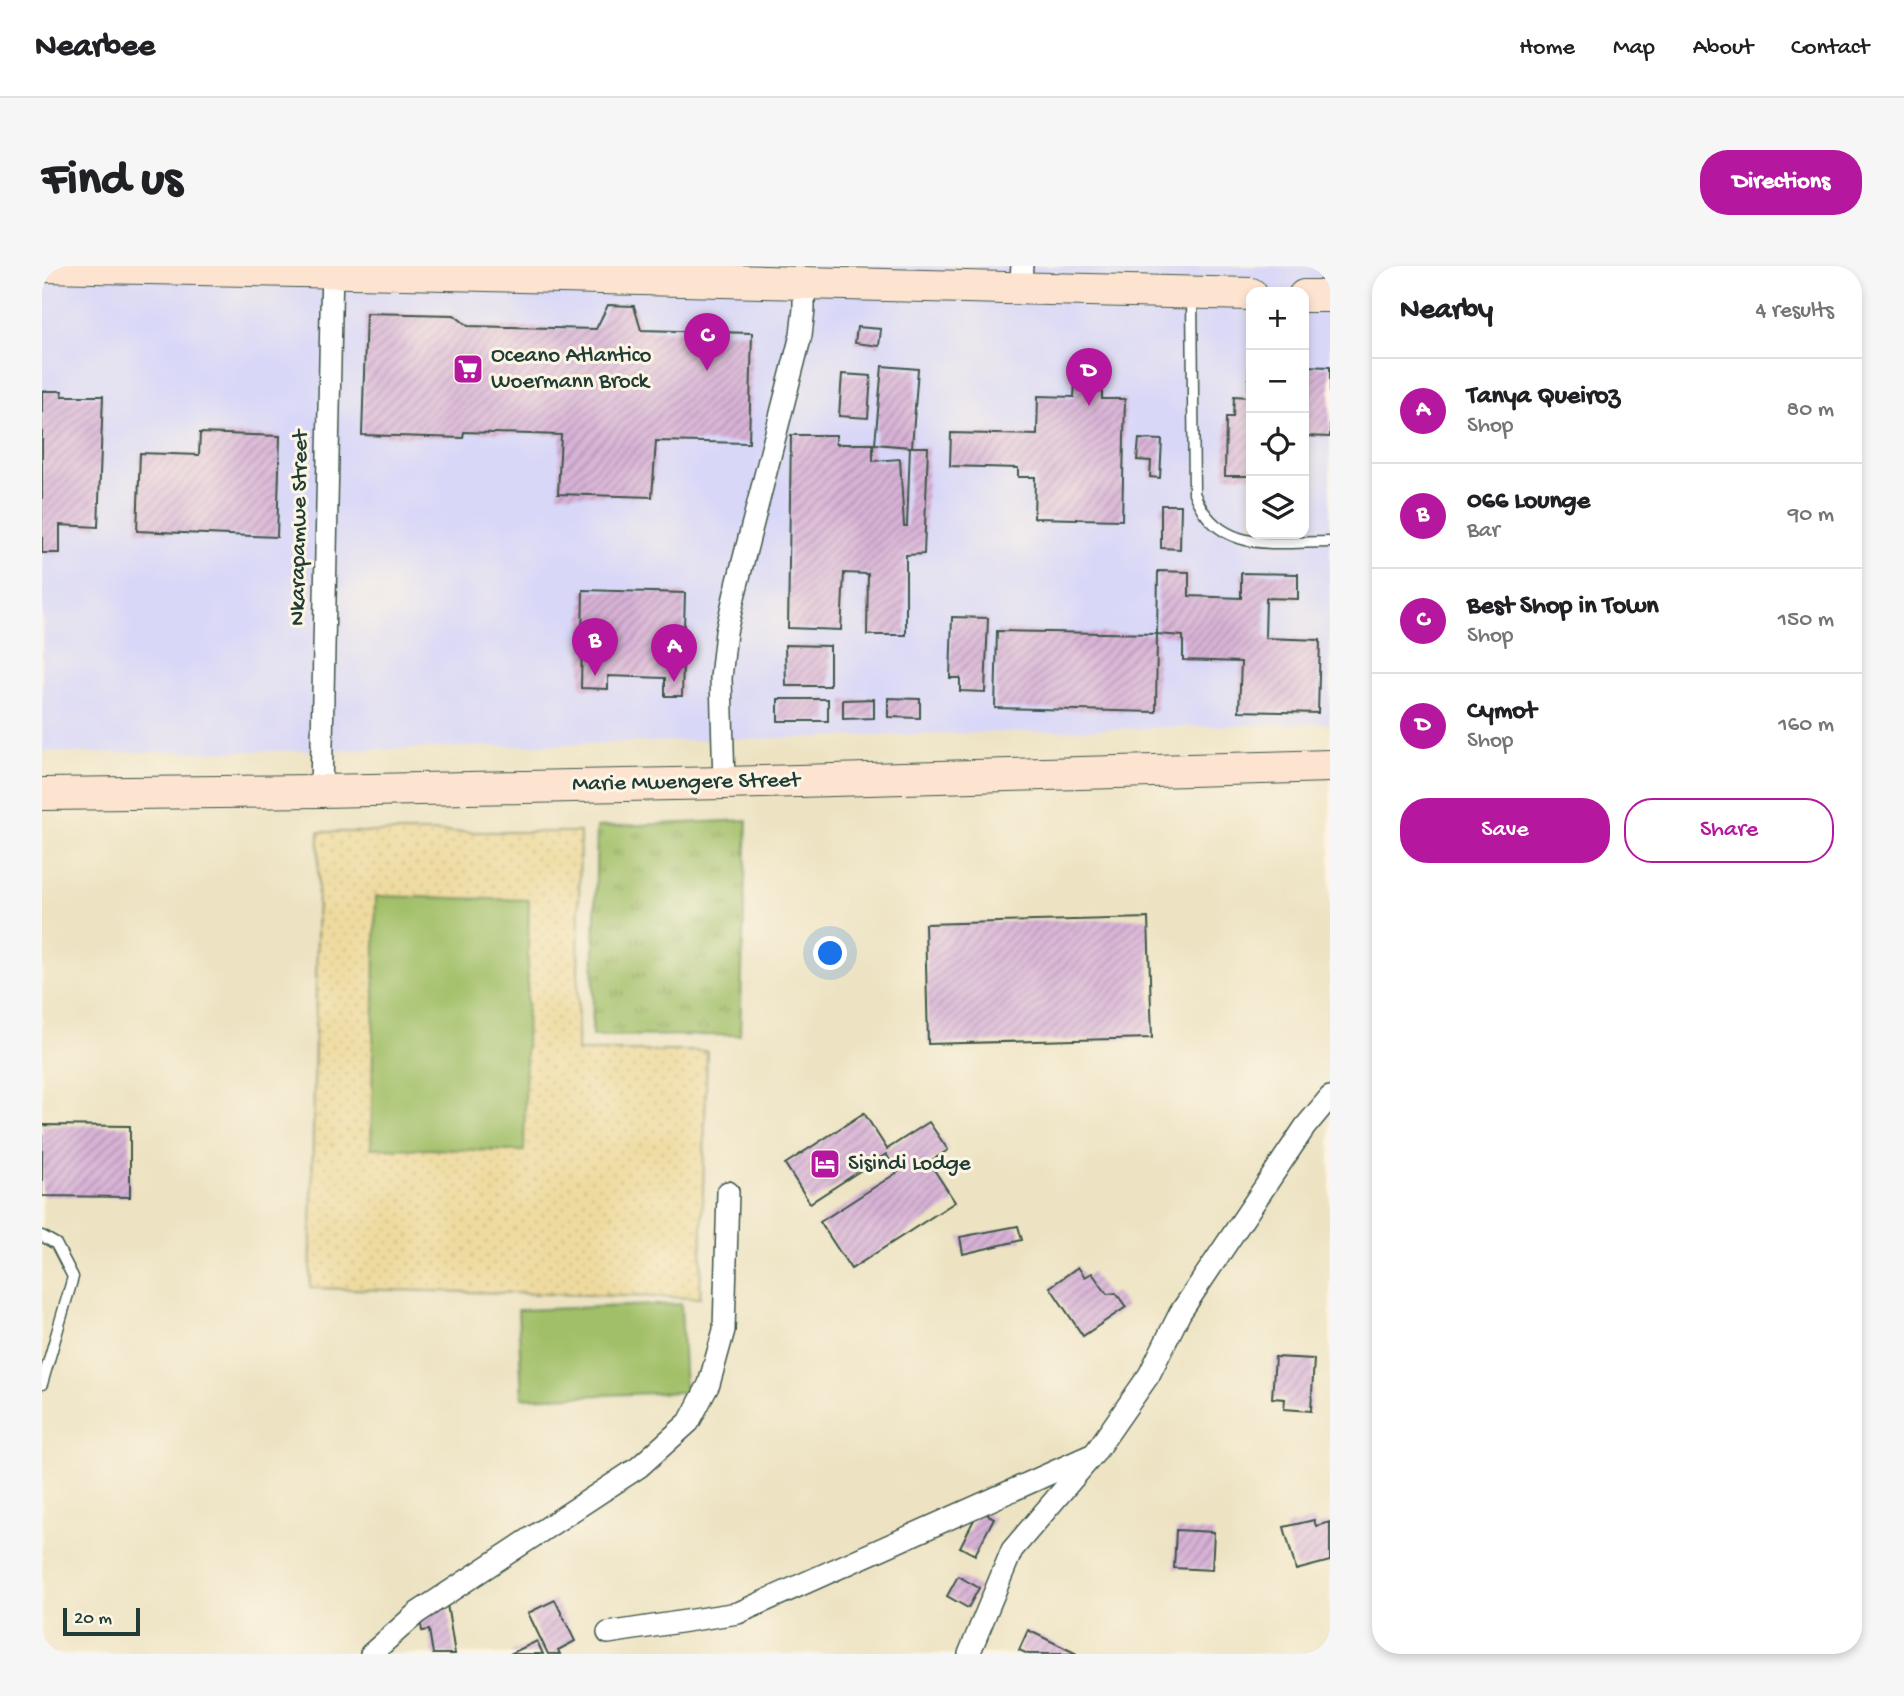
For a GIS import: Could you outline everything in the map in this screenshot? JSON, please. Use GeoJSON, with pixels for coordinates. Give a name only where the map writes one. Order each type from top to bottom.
{"type":"FeatureCollection","features":[{"type":"Feature","properties":{"kind":"main road"},"geometry":{"type":"LineString","coordinates":[[42,266],[332,269],[804,283],[1021,277],[1192,293],[1246,294]]}},
{"type":"Feature","properties":{"kind":"main road"},"geometry":{"type":"LineString","coordinates":[[1309,296],[1330,296]]}},
{"type":"Feature","properties":{"kind":"main road","name":"Marie Mwengere Street"},"geometry":{"type":"LineString","coordinates":[[42,794],[321,791],[1330,766]]}},
{"type":"Feature","properties":{"kind":"street","name":"Nkarapamwe Street"},"geometry":{"type":"LineString","coordinates":[[321,791],[332,269]]}},
{"type":"Feature","properties":{"kind":"street"},"geometry":{"type":"LineString","coordinates":[[723,782],[721,678],[726,632],[801,335],[804,283]]}},
{"type":"Feature","properties":{"kind":"street"},"geometry":{"type":"LineString","coordinates":[[970,1654],[1012,1550],[1094,1454],[1149,1375],[1180,1313],[1305,1127],[1330,1097]]}},
{"type":"Feature","properties":{"kind":"street"},"geometry":{"type":"LineString","coordinates":[[371,1654],[417,1613],[639,1467],[689,1422],[709,1384],[724,1330],[728,1192]]}},
{"type":"Feature","properties":{"kind":"street"},"geometry":{"type":"LineString","coordinates":[[608,1633],[738,1613],[1094,1454]]}},
{"type":"Feature","properties":{"kind":"lane"},"geometry":{"type":"LineString","coordinates":[[1192,293],[1194,493],[1200,511],[1232,537],[1251,542],[1330,542]]}},
{"type":"Feature","properties":{"kind":"lane"},"geometry":{"type":"LineString","coordinates":[[42,1236],[56,1244],[73,1277],[42,1384]]}},
{"type":"Feature","properties":{"kind":"shaded area"},"geometry":{"type":"Polygon","coordinates":[[[42,266],[1330,266],[1330,723],[361,750],[42,751],[42,266]]]}},
{"type":"Feature","properties":{"kind":"green space"},"geometry":{"type":"Polygon","coordinates":[[[747,820],[740,1035],[592,1036],[597,827],[747,820]]]}},
{"type":"Feature","properties":{"kind":"green space"},"geometry":{"type":"Polygon","coordinates":[[[376,896],[529,900],[524,1151],[371,1148],[376,896]]]}},
{"type":"Feature","properties":{"kind":"green space"},"geometry":{"type":"Polygon","coordinates":[[[681,1304],[685,1392],[522,1398],[518,1310],[681,1304]]]}},
{"type":"Feature","properties":{"kind":"sand"},"geometry":{"type":"Polygon","coordinates":[[[319,832],[580,832],[577,1051],[707,1051],[700,1298],[310,1288],[319,832]]]}},
{"type":"Feature","properties":{"kind":"building"},"geometry":{"type":"Polygon","coordinates":[[[608,305],[634,306],[641,330],[752,333],[749,443],[656,441],[652,497],[558,494],[561,435],[464,432],[463,438],[362,435],[366,313],[454,315],[468,326],[596,329],[608,305]]]}},
{"type":"Feature","properties":{"kind":"building"},"geometry":{"type":"Polygon","coordinates":[[[857,327],[881,329],[879,346],[855,343],[857,327]]]}},
{"type":"Feature","properties":{"kind":"building"},"geometry":{"type":"Polygon","coordinates":[[[882,366],[918,369],[912,447],[928,447],[924,554],[906,555],[906,635],[867,635],[868,574],[844,573],[841,630],[788,628],[791,435],[836,435],[836,444],[873,444],[873,461],[900,459],[904,526],[907,526],[910,447],[875,444],[882,366]]]}},
{"type":"Feature","properties":{"kind":"building"},"geometry":{"type":"Polygon","coordinates":[[[1309,366],[1330,367],[1330,437],[1309,436],[1309,366]]]}},
{"type":"Feature","properties":{"kind":"building"},"geometry":{"type":"Polygon","coordinates":[[[842,374],[871,376],[868,418],[839,416],[842,374]]]}},
{"type":"Feature","properties":{"kind":"building"},"geometry":{"type":"Polygon","coordinates":[[[1075,383],[1102,384],[1102,399],[1125,399],[1122,520],[1034,518],[1035,477],[1018,477],[1018,468],[950,466],[951,433],[1037,435],[1038,396],[1074,397],[1075,383]]]}},
{"type":"Feature","properties":{"kind":"building"},"geometry":{"type":"Polygon","coordinates":[[[42,391],[62,391],[62,396],[103,396],[98,527],[60,525],[60,553],[42,553],[42,391]]]}},
{"type":"Feature","properties":{"kind":"building"},"geometry":{"type":"Polygon","coordinates":[[[1234,396],[1246,397],[1246,476],[1225,476],[1226,417],[1233,417],[1234,396]]]}},
{"type":"Feature","properties":{"kind":"building"},"geometry":{"type":"Polygon","coordinates":[[[200,433],[280,436],[277,537],[137,531],[140,453],[199,455],[200,433]]]}},
{"type":"Feature","properties":{"kind":"building"},"geometry":{"type":"Polygon","coordinates":[[[1139,439],[1162,440],[1160,478],[1150,477],[1151,461],[1137,460],[1139,439]]]}},
{"type":"Feature","properties":{"kind":"building"},"geometry":{"type":"Polygon","coordinates":[[[1161,505],[1181,505],[1180,549],[1161,548],[1161,505]]]}},
{"type":"Feature","properties":{"kind":"building"},"geometry":{"type":"Polygon","coordinates":[[[1158,571],[1189,572],[1189,596],[1241,598],[1241,573],[1298,574],[1298,599],[1266,598],[1265,638],[1320,640],[1318,713],[1239,711],[1241,662],[1183,660],[1183,636],[1157,634],[1158,571]]]}},
{"type":"Feature","properties":{"kind":"building"},"geometry":{"type":"Polygon","coordinates":[[[583,590],[685,593],[682,696],[665,696],[665,678],[608,676],[608,689],[581,688],[583,590]]]}},
{"type":"Feature","properties":{"kind":"building"},"geometry":{"type":"Polygon","coordinates":[[[952,617],[988,618],[985,692],[960,691],[960,678],[950,678],[952,617]]]}},
{"type":"Feature","properties":{"kind":"building"},"geometry":{"type":"Polygon","coordinates":[[[997,631],[1157,634],[1156,712],[995,708],[997,631]]]}},
{"type":"Feature","properties":{"kind":"building"},"geometry":{"type":"Polygon","coordinates":[[[785,645],[830,646],[830,686],[786,686],[785,645]]]}},
{"type":"Feature","properties":{"kind":"building"},"geometry":{"type":"Polygon","coordinates":[[[888,698],[920,699],[920,718],[888,717],[888,698]]]}},
{"type":"Feature","properties":{"kind":"building"},"geometry":{"type":"Polygon","coordinates":[[[778,699],[828,699],[828,721],[778,721],[778,699]]]}},
{"type":"Feature","properties":{"kind":"building"},"geometry":{"type":"Polygon","coordinates":[[[874,699],[874,718],[843,719],[843,700],[874,699]]]}},
{"type":"Feature","properties":{"kind":"building"},"geometry":{"type":"Polygon","coordinates":[[[1148,918],[1152,1038],[928,1044],[925,924],[1148,918]]]}},
{"type":"Feature","properties":{"kind":"building"},"geometry":{"type":"Polygon","coordinates":[[[864,1113],[887,1149],[929,1122],[948,1150],[929,1162],[955,1202],[851,1269],[820,1222],[898,1172],[886,1154],[810,1203],[785,1164],[864,1113]]]}},
{"type":"Feature","properties":{"kind":"building"},"geometry":{"type":"Polygon","coordinates":[[[42,1125],[130,1126],[130,1197],[42,1196],[42,1125]]]}},
{"type":"Feature","properties":{"kind":"building"},"geometry":{"type":"Polygon","coordinates":[[[1018,1226],[1022,1240],[963,1254],[960,1237],[1018,1226]]]}},
{"type":"Feature","properties":{"kind":"building"},"geometry":{"type":"Polygon","coordinates":[[[1078,1267],[1085,1277],[1092,1273],[1107,1294],[1116,1293],[1126,1307],[1083,1336],[1050,1287],[1078,1267]]]}},
{"type":"Feature","properties":{"kind":"building"},"geometry":{"type":"Polygon","coordinates":[[[1275,1357],[1314,1359],[1311,1411],[1284,1409],[1285,1399],[1272,1398],[1275,1357]]]}},
{"type":"Feature","properties":{"kind":"building"},"geometry":{"type":"Polygon","coordinates":[[[979,1510],[994,1518],[975,1555],[960,1547],[979,1510]]]}},
{"type":"Feature","properties":{"kind":"building"},"geometry":{"type":"Polygon","coordinates":[[[1314,1520],[1316,1526],[1330,1522],[1330,1561],[1296,1570],[1284,1527],[1314,1520]]]}},
{"type":"Feature","properties":{"kind":"building"},"geometry":{"type":"Polygon","coordinates":[[[1176,1530],[1214,1532],[1212,1570],[1174,1568],[1176,1530]]]}},
{"type":"Feature","properties":{"kind":"building"},"geometry":{"type":"Polygon","coordinates":[[[958,1576],[979,1588],[968,1608],[947,1596],[958,1576]]]}},
{"type":"Feature","properties":{"kind":"building"},"geometry":{"type":"Polygon","coordinates":[[[446,1598],[455,1654],[433,1654],[429,1630],[422,1631],[419,1614],[446,1598]]]}},
{"type":"Feature","properties":{"kind":"building"},"geometry":{"type":"Polygon","coordinates":[[[555,1600],[575,1641],[558,1650],[560,1654],[548,1654],[528,1613],[555,1600]]]}},
{"type":"Feature","properties":{"kind":"building"},"geometry":{"type":"Polygon","coordinates":[[[1028,1630],[1077,1654],[1028,1654],[1019,1650],[1028,1630]]]}},
{"type":"Feature","properties":{"kind":"building"},"geometry":{"type":"Polygon","coordinates":[[[537,1641],[543,1654],[510,1654],[537,1641]]]}},
{"type":"Feature","properties":{"kind":"place","name":"Oceano Atlantico Woermann Brock"},"geometry":{"type":"Point","coordinates":[468,369]}},
{"type":"Feature","properties":{"kind":"place","name":"Best Shop in Town"},"geometry":{"type":"Point","coordinates":[707,371]}},
{"type":"Feature","properties":{"kind":"place","name":"Cymot"},"geometry":{"type":"Point","coordinates":[1089,406]}},
{"type":"Feature","properties":{"kind":"place","name":"066 Lounge"},"geometry":{"type":"Point","coordinates":[595,676]}},
{"type":"Feature","properties":{"kind":"place","name":"Tanya Queiroz"},"geometry":{"type":"Point","coordinates":[674,682]}},
{"type":"Feature","properties":{"kind":"place","name":"Sisindi Lodge"},"geometry":{"type":"Point","coordinates":[825,1164]}}]}
